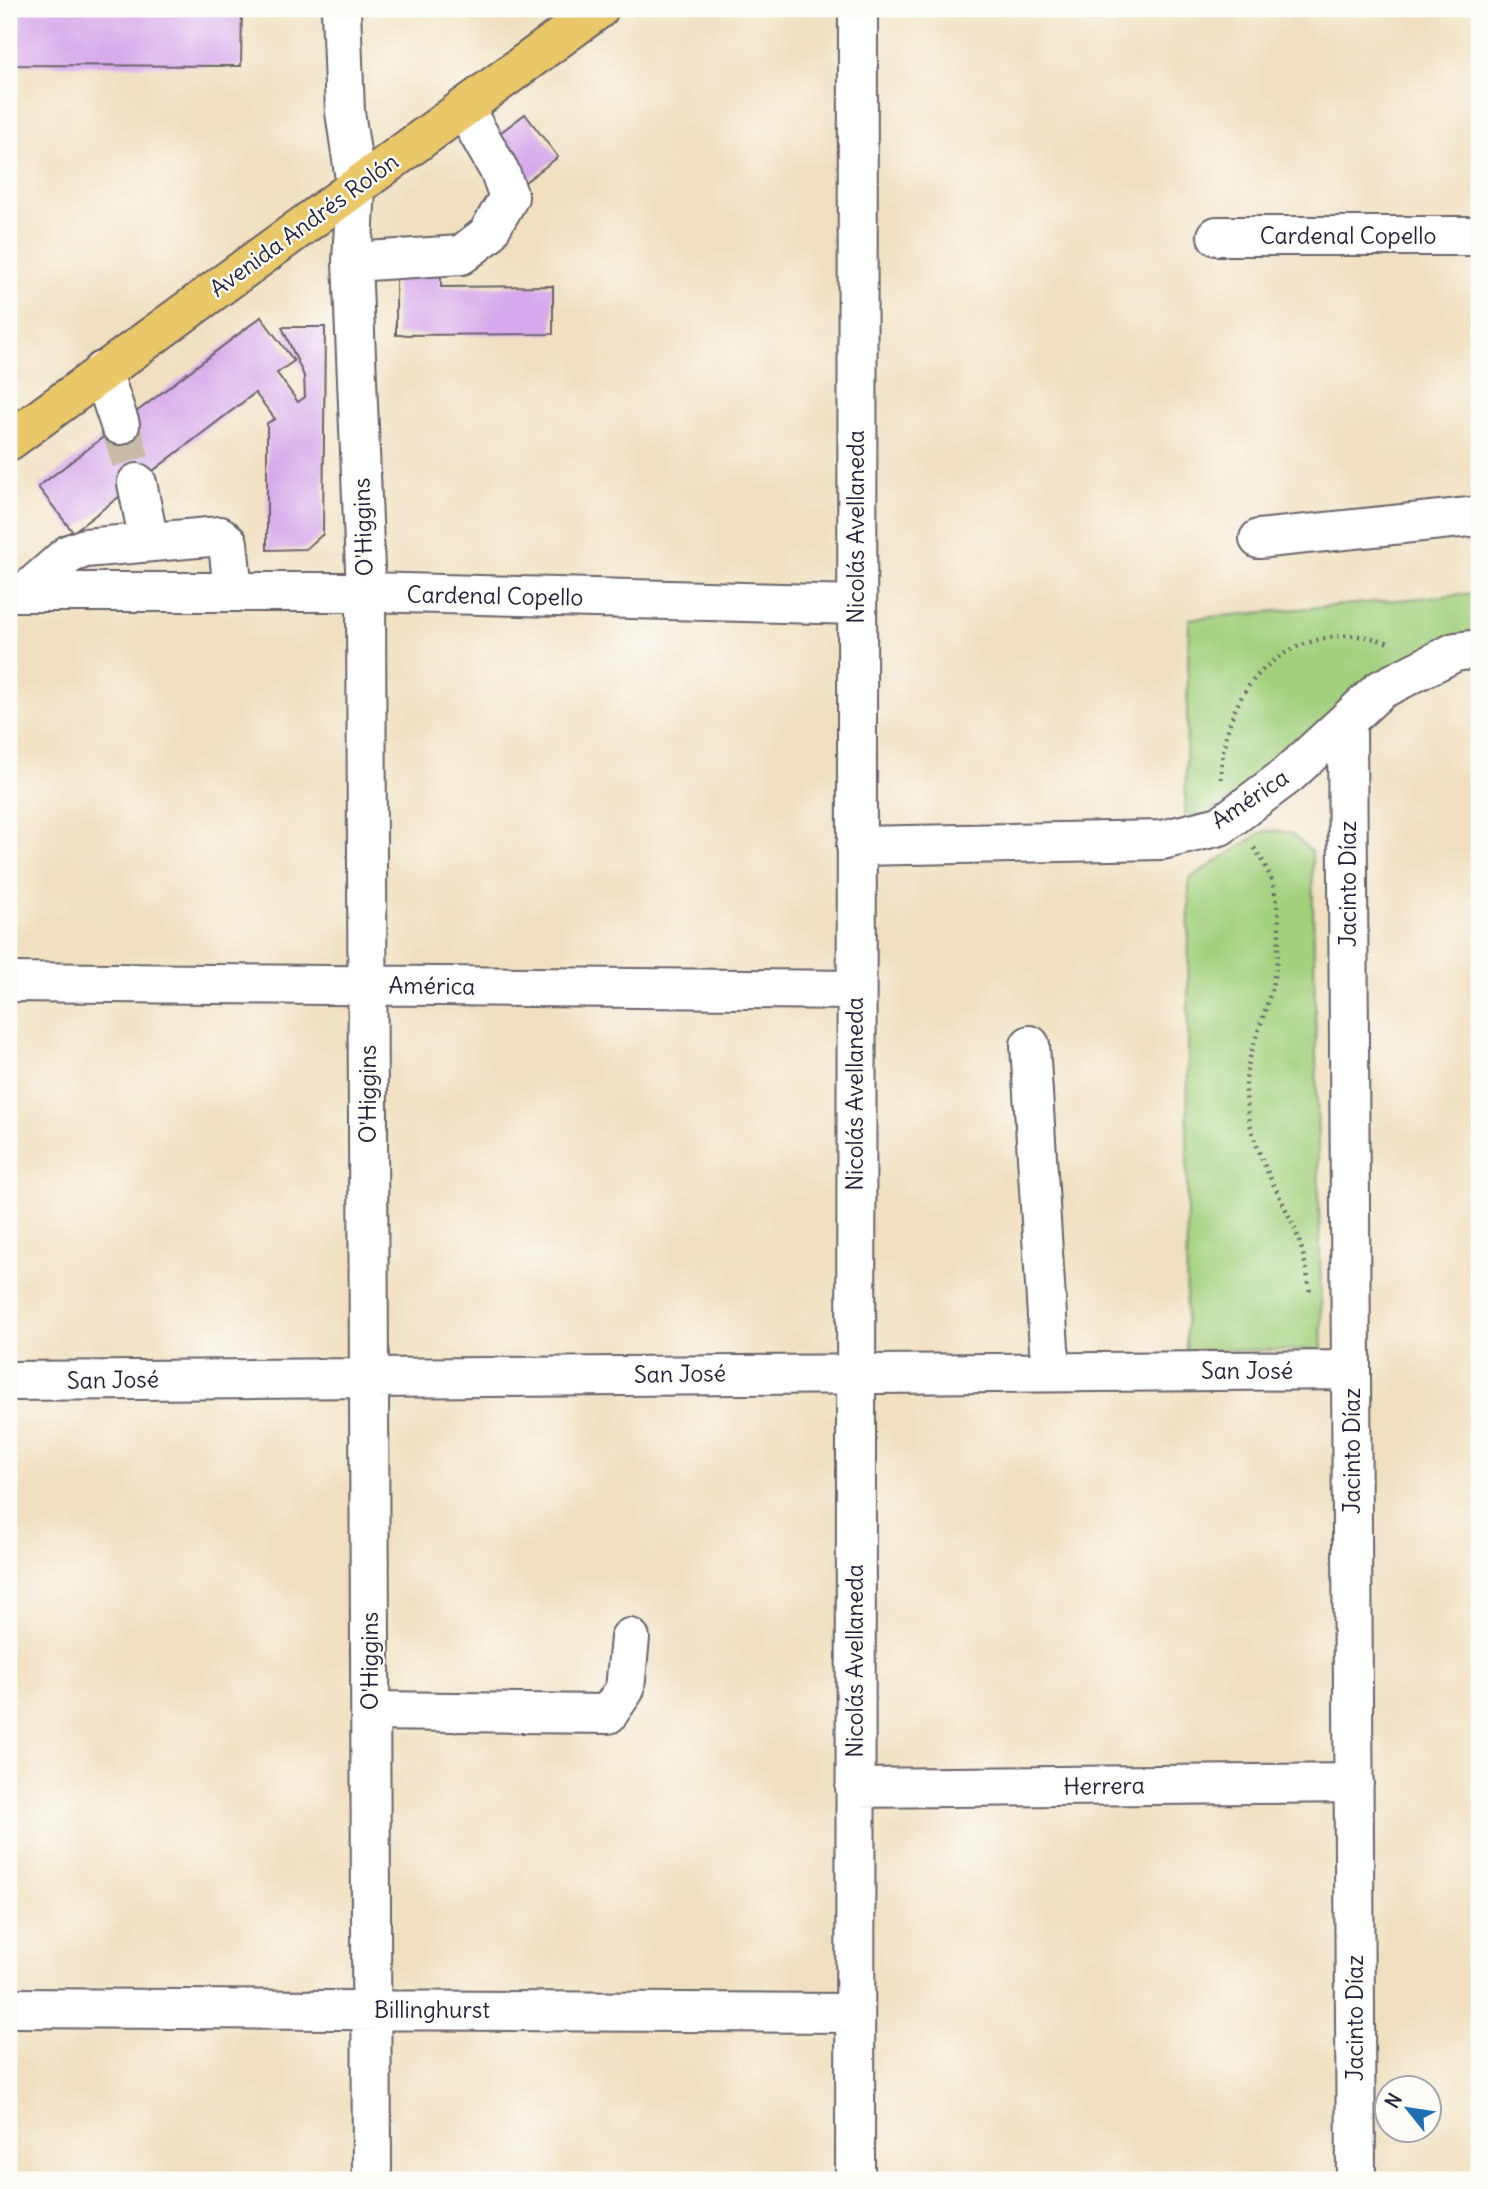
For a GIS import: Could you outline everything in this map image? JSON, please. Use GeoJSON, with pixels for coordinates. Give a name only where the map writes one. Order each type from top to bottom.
{"type":"FeatureCollection","features":[{"type":"Feature","properties":{"kind":"main road","name":"Avenida Andrés Rolón"},"geometry":{"type":"LineString","coordinates":[[9,441],[599,9]]}},
{"type":"Feature","properties":{"kind":"street","name":"O'Higgins"},"geometry":{"type":"LineString","coordinates":[[341,9],[345,112],[356,186],[352,262],[366,592],[372,2180]]}},
{"type":"Feature","properties":{"kind":"street","name":"Nicolás Avellaneda"},"geometry":{"type":"LineString","coordinates":[[855,2180],[858,9]]}},
{"type":"Feature","properties":{"kind":"street"},"geometry":{"type":"LineString","coordinates":[[352,262],[461,255],[486,235],[509,197],[500,172],[464,107]]}},
{"type":"Feature","properties":{"kind":"street","name":"Cardenal Copello"},"geometry":{"type":"LineString","coordinates":[[1217,236],[1479,236]]}},
{"type":"Feature","properties":{"kind":"street"},"geometry":{"type":"LineString","coordinates":[[102,371],[120,425]]}},
{"type":"Feature","properties":{"kind":"street"},"geometry":{"type":"LineString","coordinates":[[137,483],[149,542]]}},
{"type":"Feature","properties":{"kind":"street"},"geometry":{"type":"LineString","coordinates":[[1259,539],[1479,516]]}},
{"type":"Feature","properties":{"kind":"street"},"geometry":{"type":"LineString","coordinates":[[17,592],[69,554],[85,548],[220,536],[228,543],[233,592]]}},
{"type":"Feature","properties":{"kind":"street","name":"Cardenal Copello"},"geometry":{"type":"LineString","coordinates":[[17,592],[366,592],[856,605]]}},
{"type":"Feature","properties":{"kind":"street","name":"América"},"geometry":{"type":"LineString","coordinates":[[856,846],[1162,840],[1220,826],[1288,775],[1380,690],[1455,652],[1479,649]]}},
{"type":"Feature","properties":{"kind":"street","name":"Jacinto Díaz"},"geometry":{"type":"LineString","coordinates":[[1347,721],[1356,2180]]}},
{"type":"Feature","properties":{"kind":"street","name":"América"},"geometry":{"type":"LineString","coordinates":[[9,982],[855,990]]}},
{"type":"Feature","properties":{"kind":"street"},"geometry":{"type":"LineString","coordinates":[[1030,1045],[1049,1348],[1053,1372]]}},
{"type":"Feature","properties":{"kind":"street","name":"San José"},"geometry":{"type":"LineString","coordinates":[[9,1381],[1351,1370]]}},
{"type":"Feature","properties":{"kind":"street"},"geometry":{"type":"LineString","coordinates":[[371,1711],[608,1714],[625,1689],[630,1638]]}},
{"type":"Feature","properties":{"kind":"street","name":"Herrera"},"geometry":{"type":"LineString","coordinates":[[855,1788],[1354,1783]]}},
{"type":"Feature","properties":{"kind":"street","name":"Billinghurst"},"geometry":{"type":"LineString","coordinates":[[9,2008],[855,2013]]}},
{"type":"Feature","properties":{"kind":"street"},"geometry":{"type":"LineString","coordinates":[[1327,2180],[1366,2180]]}},
{"type":"Feature","properties":{"kind":"path"},"geometry":{"type":"LineString","coordinates":[[1310,1294],[1307,1269],[1293,1224],[1258,1154],[1248,1115],[1248,1069],[1275,969],[1279,928],[1276,888],[1265,861],[1231,817],[1222,791],[1221,758],[1230,721],[1251,682],[1280,654],[1314,640],[1352,634],[1396,646],[1431,664]]}},
{"type":"Feature","properties":{"kind":"green space"},"geometry":{"type":"Polygon","coordinates":[[[1474,593],[1475,631],[1205,816],[1185,816],[1189,619],[1474,593]]]}},
{"type":"Feature","properties":{"kind":"green space"},"geometry":{"type":"Polygon","coordinates":[[[1264,831],[1289,832],[1312,852],[1322,1350],[1186,1350],[1189,879],[1264,831]]]}},
{"type":"Feature","properties":{"kind":"building"},"geometry":{"type":"Polygon","coordinates":[[[9,9],[242,9],[241,66],[9,65],[9,9]]]}},
{"type":"Feature","properties":{"kind":"building"},"geometry":{"type":"Polygon","coordinates":[[[525,114],[558,157],[521,185],[488,142],[525,114]]]}},
{"type":"Feature","properties":{"kind":"building"},"geometry":{"type":"Polygon","coordinates":[[[396,261],[441,261],[441,287],[553,286],[553,334],[396,335],[396,261]]]}},
{"type":"Feature","properties":{"kind":"building"},"geometry":{"type":"Polygon","coordinates":[[[261,317],[294,361],[277,373],[298,402],[305,397],[304,376],[282,327],[325,327],[323,534],[306,549],[267,550],[267,423],[275,419],[255,393],[73,532],[38,487],[261,317]]]}},
{"type":"Feature","properties":{"kind":"tunnel"},"geometry":{"type":"LineString","coordinates":[[120,425],[137,483]]}}]}
